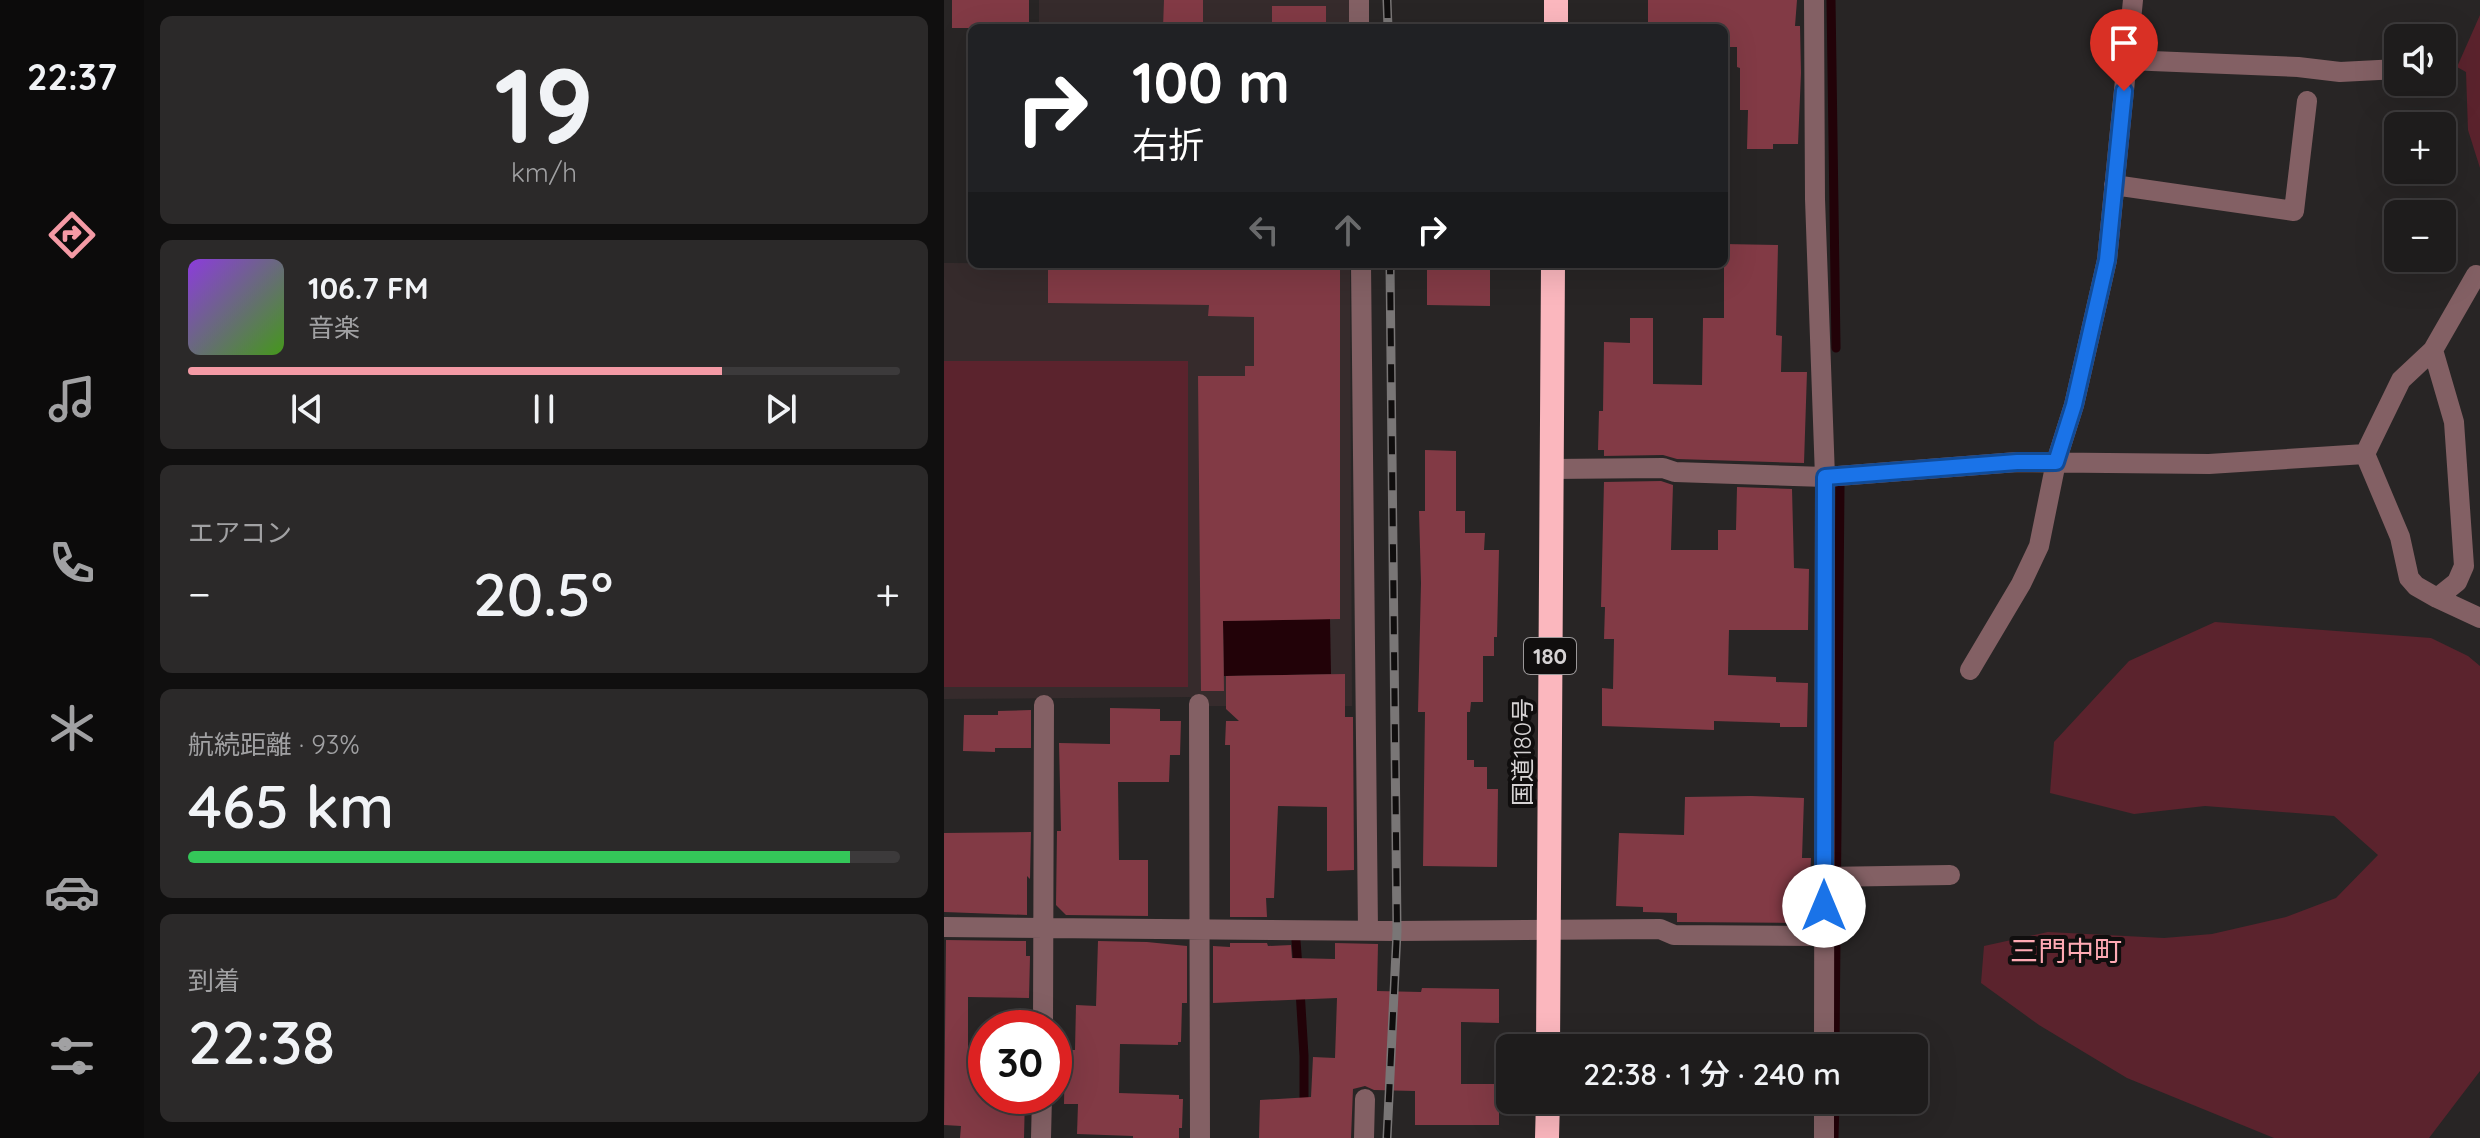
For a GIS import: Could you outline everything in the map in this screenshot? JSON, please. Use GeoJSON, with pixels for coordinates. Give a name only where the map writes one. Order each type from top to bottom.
{"type":"FeatureCollection","features":[{"type":"Feature","properties":{"kind":"highway"},"geometry":{"type":"LineString","coordinates":[[1556,0],[1556,24]]}},
{"type":"Feature","properties":{"kind":"highway","name":"国道180号"},"geometry":{"type":"LineString","coordinates":[[1548,1034],[1553,268]]}},
{"type":"Feature","properties":{"kind":"highway"},"geometry":{"type":"LineString","coordinates":[[1547,1138],[1548,1114]]}},
{"type":"Feature","properties":{"kind":"street"},"geometry":{"type":"LineString","coordinates":[[1359,0],[1359,24]]}},
{"type":"Feature","properties":{"kind":"street"},"geometry":{"type":"LineString","coordinates":[[1814,0],[1815,199],[1825,477],[1833,877],[1823,936],[1824,1034]]}},
{"type":"Feature","properties":{"kind":"street"},"geometry":{"type":"LineString","coordinates":[[1970,670],[2021,584],[2039,546],[2056,462],[2074,405],[2107,260],[2133,0]]}},
{"type":"Feature","properties":{"kind":"street"},"geometry":{"type":"LineString","coordinates":[[2127,60],[2298,67],[2340,72],[2384,70]]}},
{"type":"Feature","properties":{"kind":"street"},"geometry":{"type":"LineString","coordinates":[[2114,185],[2294,211],[2307,101]]}},
{"type":"Feature","properties":{"kind":"street"},"geometry":{"type":"LineString","coordinates":[[1361,268],[1368,931]]}},
{"type":"Feature","properties":{"kind":"street"},"geometry":{"type":"LineString","coordinates":[[2476,275],[2433,350],[2401,380],[2365,454],[2400,537],[2409,578],[2416,586],[2437,598],[2480,618]]}},
{"type":"Feature","properties":{"kind":"street"},"geometry":{"type":"LineString","coordinates":[[2433,350],[2454,422],[2464,566],[2457,582],[2437,598]]}},
{"type":"Feature","properties":{"kind":"street"},"geometry":{"type":"LineString","coordinates":[[1551,469],[1663,468],[1675,472],[1825,477],[2017,462],[2209,464],[2365,454]]}},
{"type":"Feature","properties":{"kind":"street"},"geometry":{"type":"LineString","coordinates":[[1199,704],[1200,1138]]}},
{"type":"Feature","properties":{"kind":"street"},"geometry":{"type":"LineString","coordinates":[[1043,1010],[1044,705]]}},
{"type":"Feature","properties":{"kind":"street"},"geometry":{"type":"LineString","coordinates":[[1833,877],[1950,875]]}},
{"type":"Feature","properties":{"kind":"street"},"geometry":{"type":"LineString","coordinates":[[944,927],[1200,931],[1660,929],[1674,935],[1823,936]]}},
{"type":"Feature","properties":{"kind":"street"},"geometry":{"type":"LineString","coordinates":[[1364,1138],[1365,1099]]}},
{"type":"Feature","properties":{"kind":"street"},"geometry":{"type":"LineString","coordinates":[[1041,1138],[1042,1114]]}},
{"type":"Feature","properties":{"kind":"street"},"geometry":{"type":"LineString","coordinates":[[1824,1114],[1824,1138]]}},
{"type":"Feature","properties":{"kind":"shaded area"},"geometry":{"type":"Polygon","coordinates":[[[1039,0],[1349,0],[1349,24],[1039,24],[1039,0]]]}},
{"type":"Feature","properties":{"kind":"shaded area"},"geometry":{"type":"Polygon","coordinates":[[[2480,15],[2480,168],[2468,130],[2466,72],[2457,67],[2480,15]]]}},
{"type":"Feature","properties":{"kind":"shaded area"},"geometry":{"type":"Polygon","coordinates":[[[944,263],[968,263],[968,268],[1350,268],[1352,706],[1208,706],[1190,697],[944,699],[944,263]]]}},
{"type":"Feature","properties":{"kind":"shaded area"},"geometry":{"type":"Polygon","coordinates":[[[944,361],[1188,361],[1188,687],[944,687],[944,361]]]}},
{"type":"Feature","properties":{"kind":"shaded area"},"geometry":{"type":"Polygon","coordinates":[[[1330,619],[1331,674],[1224,676],[1223,621],[1330,619]]]}},
{"type":"Feature","properties":{"kind":"shaded area"},"geometry":{"type":"Polygon","coordinates":[[[2215,622],[2431,638],[2468,656],[2480,666],[2480,1071],[2429,1138],[2274,1138],[2127,1078],[2039,1025],[1981,983],[1984,946],[2048,932],[2164,938],[2212,934],[2286,917],[2336,898],[2378,855],[2334,816],[2205,806],[2134,814],[2050,793],[2054,742],[2129,661],[2215,622]]]}},
{"type":"Feature","properties":{"kind":"building"},"geometry":{"type":"Polygon","coordinates":[[[952,0],[1029,0],[1029,24],[968,24],[968,28],[952,28],[952,0]]]}},
{"type":"Feature","properties":{"kind":"building"},"geometry":{"type":"Polygon","coordinates":[[[1164,0],[1203,0],[1203,24],[1163,24],[1164,0]]]}},
{"type":"Feature","properties":{"kind":"building"},"geometry":{"type":"Polygon","coordinates":[[[1648,0],[1797,0],[1795,26],[1800,26],[1801,73],[1798,144],[1773,144],[1773,149],[1747,149],[1748,110],[1740,110],[1740,68],[1737,67],[1737,47],[1728,47],[1728,24],[1648,24],[1648,0]]]}},
{"type":"Feature","properties":{"kind":"building"},"geometry":{"type":"Polygon","coordinates":[[[1272,6],[1326,6],[1326,24],[1272,24],[1272,6]]]}},
{"type":"Feature","properties":{"kind":"building"},"geometry":{"type":"Polygon","coordinates":[[[1728,244],[1778,245],[1776,335],[1782,336],[1781,372],[1807,372],[1804,463],[1677,459],[1663,455],[1604,456],[1604,450],[1598,450],[1599,411],[1603,411],[1604,342],[1630,343],[1630,318],[1653,318],[1653,384],[1702,385],[1703,318],[1724,318],[1724,268],[1728,268],[1728,244]]]}},
{"type":"Feature","properties":{"kind":"building"},"geometry":{"type":"Polygon","coordinates":[[[1048,268],[1340,268],[1340,619],[1223,621],[1224,691],[1201,691],[1198,376],[1245,376],[1245,366],[1254,366],[1254,317],[1208,316],[1209,305],[1048,303],[1048,268]]]}},
{"type":"Feature","properties":{"kind":"building"},"geometry":{"type":"Polygon","coordinates":[[[1427,268],[1490,268],[1490,306],[1427,305],[1427,268]]]}},
{"type":"Feature","properties":{"kind":"building"},"geometry":{"type":"Polygon","coordinates":[[[1425,450],[1456,451],[1456,511],[1465,511],[1465,533],[1485,533],[1484,550],[1499,550],[1494,656],[1483,656],[1483,702],[1471,702],[1470,712],[1467,712],[1467,760],[1474,760],[1474,767],[1487,767],[1487,789],[1498,789],[1497,867],[1423,866],[1425,712],[1418,712],[1419,511],[1425,511],[1425,450]]]}},
{"type":"Feature","properties":{"kind":"building"},"geometry":{"type":"Polygon","coordinates":[[[1661,481],[1673,485],[1671,550],[1718,550],[1718,530],[1736,530],[1737,487],[1792,489],[1794,568],[1809,569],[1808,630],[1729,630],[1728,675],[1776,677],[1776,682],[1808,683],[1807,727],[1714,721],[1714,730],[1602,726],[1602,688],[1613,689],[1614,639],[1604,639],[1605,607],[1601,607],[1604,482],[1661,481]]]}},
{"type":"Feature","properties":{"kind":"building"},"geometry":{"type":"Polygon","coordinates":[[[1345,674],[1345,717],[1353,717],[1354,870],[1327,871],[1327,807],[1278,806],[1274,898],[1266,898],[1267,917],[1230,917],[1230,745],[1225,745],[1226,721],[1239,721],[1226,709],[1226,676],[1345,674]]]}},
{"type":"Feature","properties":{"kind":"building"},"geometry":{"type":"Polygon","coordinates":[[[1110,708],[1160,709],[1160,721],[1181,721],[1180,755],[1170,755],[1169,782],[1118,782],[1119,860],[1148,860],[1148,916],[1066,915],[1056,905],[1057,831],[1061,831],[1059,743],[1110,744],[1110,708]]]}},
{"type":"Feature","properties":{"kind":"building"},"geometry":{"type":"Polygon","coordinates":[[[1031,710],[1031,748],[995,748],[995,752],[963,751],[964,715],[998,715],[998,711],[1031,710]]]}},
{"type":"Feature","properties":{"kind":"building"},"geometry":{"type":"Polygon","coordinates":[[[1685,797],[1804,798],[1802,858],[1811,858],[1809,906],[1798,906],[1798,923],[1677,922],[1677,913],[1643,912],[1643,907],[1616,906],[1619,833],[1684,835],[1685,797]]]}},
{"type":"Feature","properties":{"kind":"building"},"geometry":{"type":"Polygon","coordinates":[[[1031,832],[1027,915],[944,912],[944,833],[1031,832]]]}},
{"type":"Feature","properties":{"kind":"building"},"geometry":{"type":"Polygon","coordinates":[[[946,940],[1026,941],[1026,956],[1030,956],[1029,998],[968,997],[968,1114],[1025,1114],[1024,1138],[960,1138],[961,1126],[944,1125],[946,940]]]}},
{"type":"Feature","properties":{"kind":"building"},"geometry":{"type":"Polygon","coordinates":[[[1098,941],[1187,946],[1187,1003],[1182,1003],[1181,1042],[1178,1045],[1120,1044],[1119,1093],[1179,1095],[1179,1099],[1183,1099],[1179,1138],[1077,1134],[1078,1104],[1072,1104],[1076,1005],[1096,1006],[1098,941]]]}},
{"type":"Feature","properties":{"kind":"building"},"geometry":{"type":"Polygon","coordinates":[[[1230,943],[1291,945],[1292,958],[1335,959],[1335,943],[1378,944],[1377,991],[1499,989],[1499,1023],[1461,1022],[1461,1084],[1496,1084],[1499,1125],[1415,1125],[1415,1091],[1374,1090],[1365,1086],[1353,1089],[1351,1138],[1259,1138],[1260,1100],[1311,1097],[1313,1057],[1335,1058],[1337,998],[1213,1003],[1213,946],[1230,947],[1230,943]]]}},
{"type":"Feature","properties":{"kind":"waterway"},"geometry":{"type":"LineString","coordinates":[[1831,0],[1836,348]]}},
{"type":"Feature","properties":{"kind":"waterway"},"geometry":{"type":"LineString","coordinates":[[1835,1034],[1840,484]]}},
{"type":"Feature","properties":{"kind":"waterway"},"geometry":{"type":"LineString","coordinates":[[1296,941],[1298,967]]}},
{"type":"Feature","properties":{"kind":"waterway"},"geometry":{"type":"LineString","coordinates":[[1300,990],[1304,1107]]}},
{"type":"Feature","properties":{"kind":"waterway"},"geometry":{"type":"LineString","coordinates":[[1834,1138],[1835,1114]]}},
{"type":"Feature","properties":{"kind":"railway"},"geometry":{"type":"LineString","coordinates":[[1387,0],[1388,24]]}},
{"type":"Feature","properties":{"kind":"railway"},"geometry":{"type":"LineString","coordinates":[[1387,1138],[1397,931],[1390,268]]}},
{"type":"Feature","properties":{"kind":"district","name":"三門中町"},"geometry":{"type":"Point","coordinates":[2066,950]}},
{"type":"Feature","properties":{"kind":"route"},"geometry":{"type":"LineString","coordinates":[[1824,906],[1825,477],[2017,462],[2056,462],[2074,405],[2107,260],[2124,91]]}}]}
